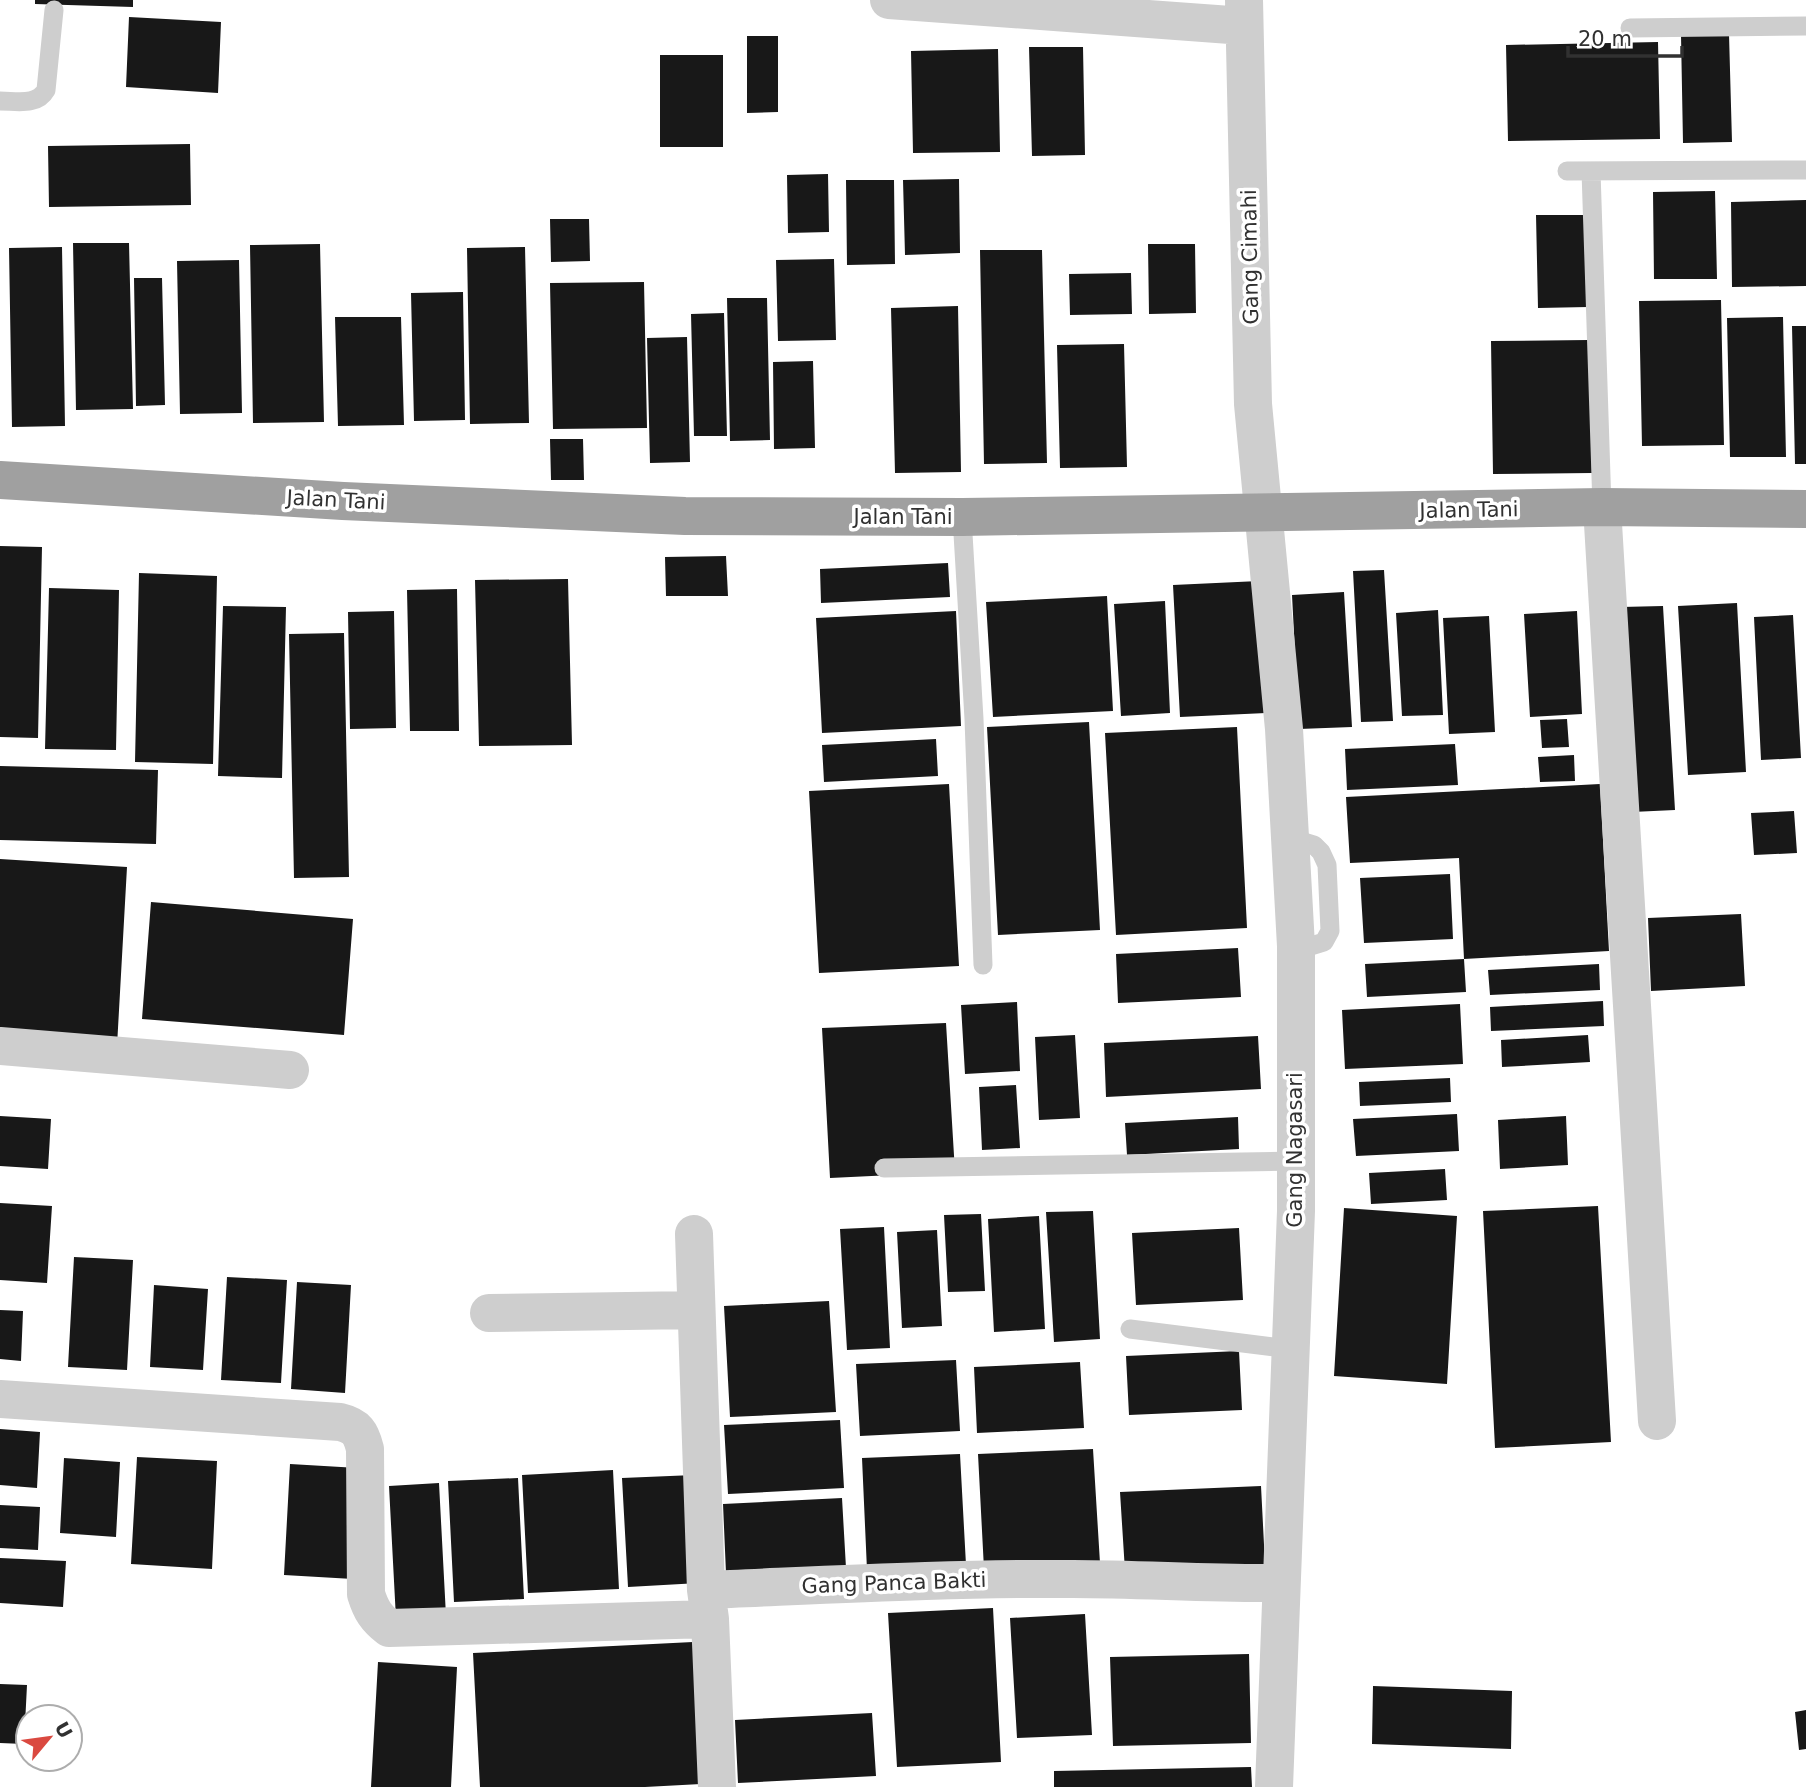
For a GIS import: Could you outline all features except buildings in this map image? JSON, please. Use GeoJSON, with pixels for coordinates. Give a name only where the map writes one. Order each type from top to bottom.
{"type":"FeatureCollection","features":[{"type":"Feature","properties":{"kind":"highway","name":"Jalan Tani"},"geometry":{"type":"LineString","coordinates":[[0,480],[329,500],[685,516],[962,517],[1602,507],[1806,509]]}},
{"type":"Feature","properties":{"kind":"street"},"geometry":{"type":"LineString","coordinates":[[889,0],[1244,13]]}},
{"type":"Feature","properties":{"kind":"street","name":"Gang Cimahi"},"geometry":{"type":"LineString","coordinates":[[1244,13],[1253,404],[1262,514]]}},
{"type":"Feature","properties":{"kind":"street"},"geometry":{"type":"LineString","coordinates":[[1602,507],[1657,1421]]}},
{"type":"Feature","properties":{"kind":"street","name":"Gang Nagasari"},"geometry":{"type":"LineString","coordinates":[[1262,514],[1284,729],[1296,946],[1296,1161],[1274,1787]]}},
{"type":"Feature","properties":{"kind":"street"},"geometry":{"type":"LineString","coordinates":[[0,1046],[290,1070]]}},
{"type":"Feature","properties":{"kind":"street"},"geometry":{"type":"LineString","coordinates":[[694,1234],[717,1787]]}},
{"type":"Feature","properties":{"kind":"street"},"geometry":{"type":"LineString","coordinates":[[489,1313],[696,1310]]}},
{"type":"Feature","properties":{"kind":"street","name":"Gang Panca Bakti"},"geometry":{"type":"LineString","coordinates":[[0,1399],[341,1422],[353,1425],[362,1436],[365,1449],[366,1594],[371,1611],[389,1628],[708,1605],[868,1582],[1073,1579],[1214,1584],[1280,1583]]}},
{"type":"Feature","properties":{"kind":"lane"},"geometry":{"type":"LineString","coordinates":[[0,101],[33,102],[41,98],[46,90],[54,10]]}},
{"type":"Feature","properties":{"kind":"lane"},"geometry":{"type":"LineString","coordinates":[[1630,28],[1806,26]]}},
{"type":"Feature","properties":{"kind":"lane"},"geometry":{"type":"LineString","coordinates":[[1567,171],[1806,170]]}},
{"type":"Feature","properties":{"kind":"lane"},"geometry":{"type":"LineString","coordinates":[[1591,171],[1602,507]]}},
{"type":"Feature","properties":{"kind":"lane"},"geometry":{"type":"LineString","coordinates":[[962,517],[974,719],[983,965]]}},
{"type":"Feature","properties":{"kind":"lane"},"geometry":{"type":"LineString","coordinates":[[884,1168],[1296,1161]]}},
{"type":"Feature","properties":{"kind":"lane"},"geometry":{"type":"LineString","coordinates":[[1130,1329],[1290,1349]]}}]}
